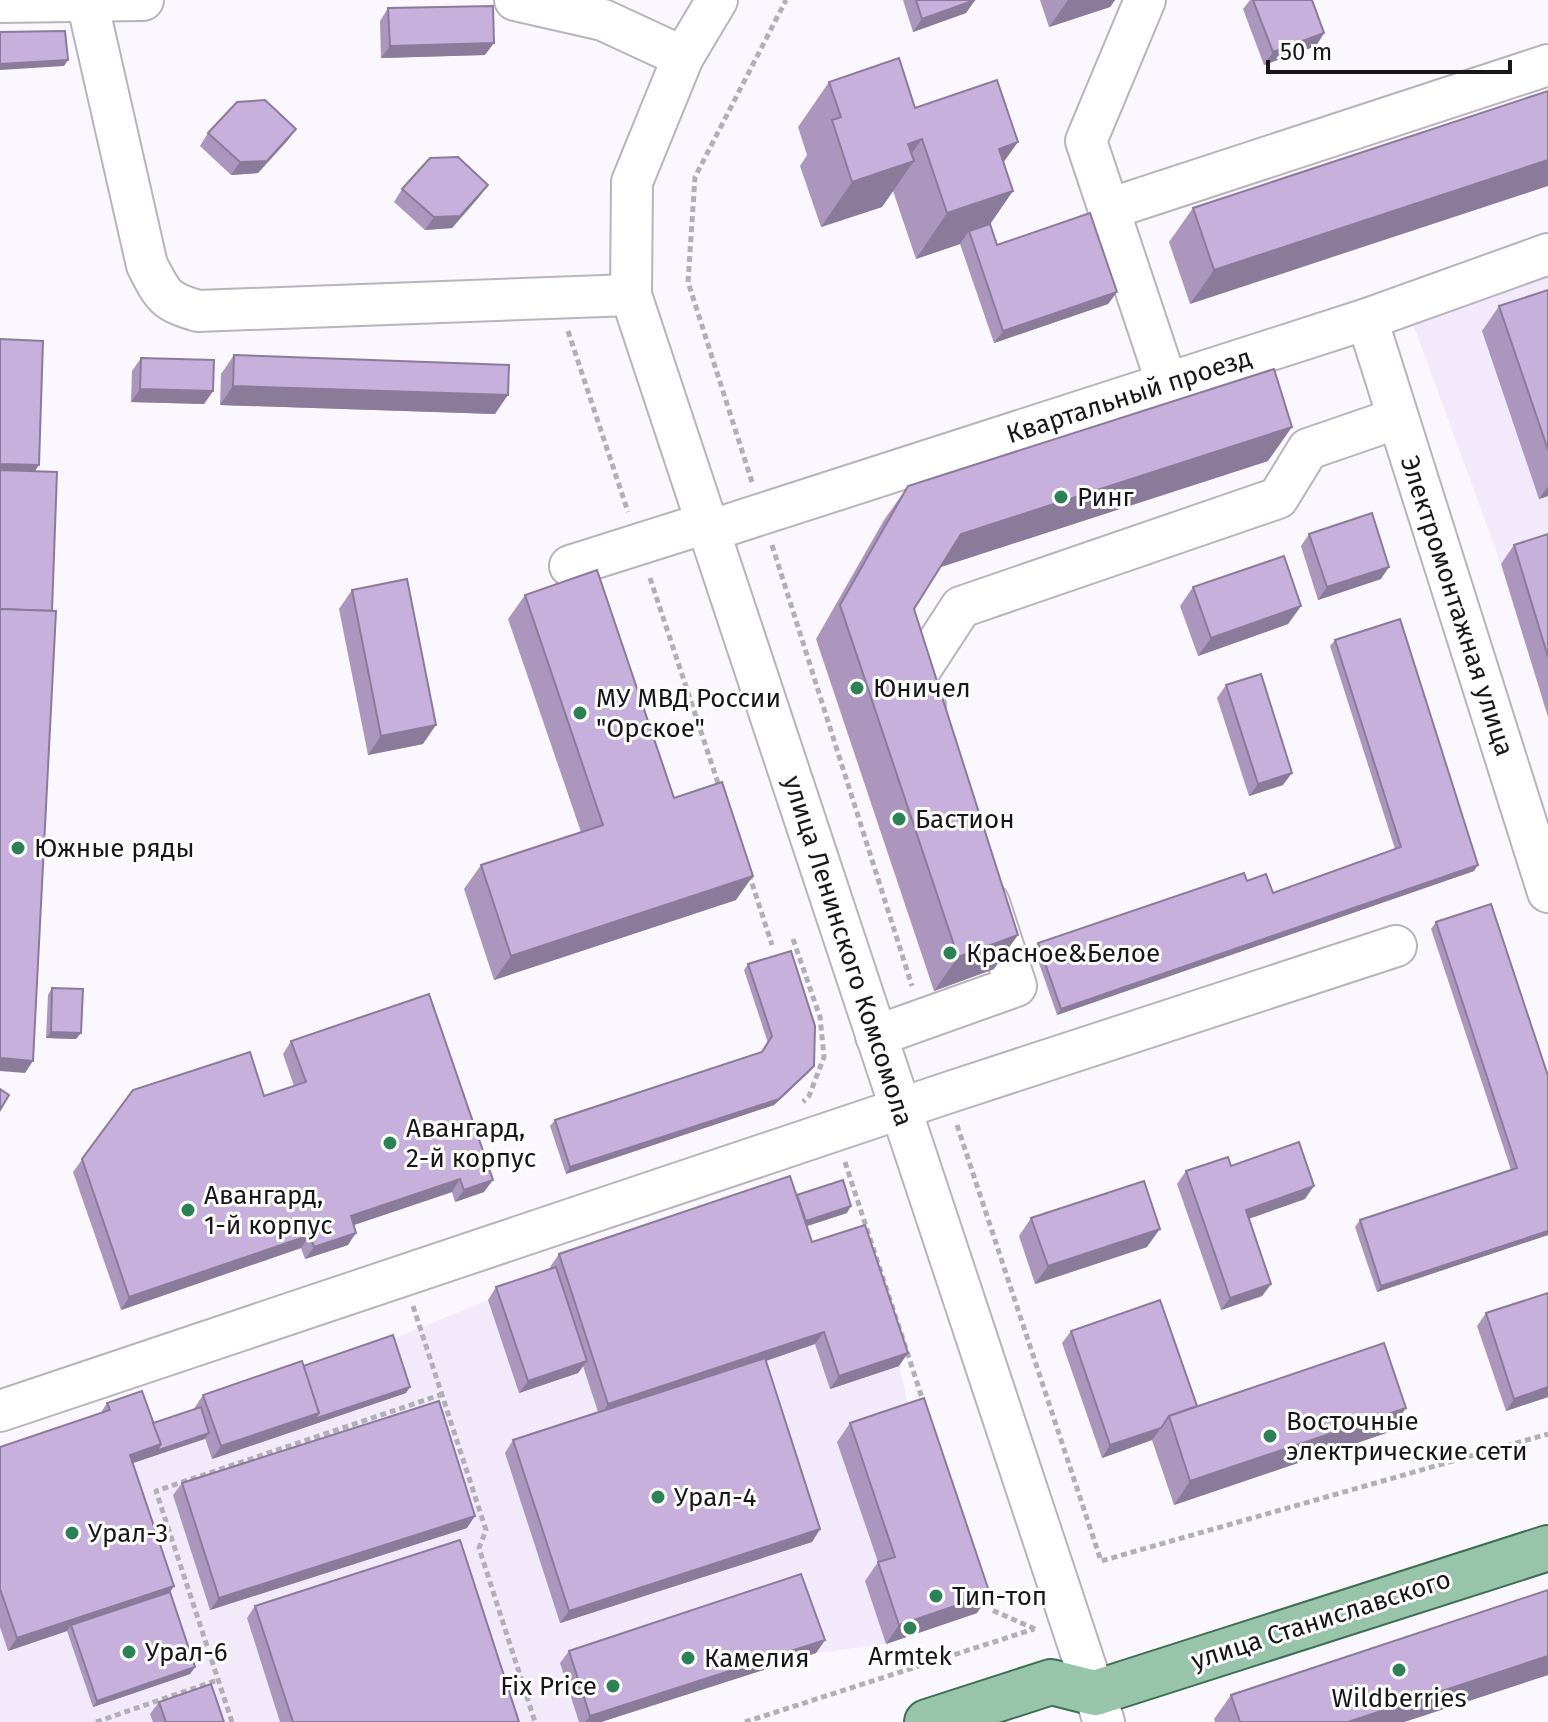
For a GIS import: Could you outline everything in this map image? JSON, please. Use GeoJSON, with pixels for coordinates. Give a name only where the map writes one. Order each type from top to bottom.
{"type":"FeatureCollection","features":[{"type":"Feature","properties":{"kind":"main road","name":"улица Станиславского"},"geometry":{"type":"LineString","coordinates":[[1090,1712],[1548,1548]]}},
{"type":"Feature","properties":{"kind":"main road"},"geometry":{"type":"LineString","coordinates":[[927,1722],[1051,1682],[1090,1712]]}},
{"type":"Feature","properties":{"kind":"street"},"geometry":{"type":"LineString","coordinates":[[0,2],[143,0]]}},
{"type":"Feature","properties":{"kind":"street"},"geometry":{"type":"LineString","coordinates":[[515,0],[603,20],[683,57]]}},
{"type":"Feature","properties":{"kind":"street","name":"улица Ленинского Комсомола"},"geometry":{"type":"LineString","coordinates":[[717,0],[683,57],[632,182],[631,295],[900,1108],[1090,1712]]}},
{"type":"Feature","properties":{"kind":"street"},"geometry":{"type":"LineString","coordinates":[[1145,0],[1086,141],[1167,384]]}},
{"type":"Feature","properties":{"kind":"street"},"geometry":{"type":"LineString","coordinates":[[87,1],[147,265],[158,287],[173,304],[198,311],[631,295]]}},
{"type":"Feature","properties":{"kind":"street"},"geometry":{"type":"LineString","coordinates":[[1109,209],[1548,65]]}},
{"type":"Feature","properties":{"kind":"street","name":"Квартальный проезд"},"geometry":{"type":"LineString","coordinates":[[570,566],[762,514],[1367,319],[1548,254]]}},
{"type":"Feature","properties":{"kind":"street","name":"Электромонтажная улица"},"geometry":{"type":"LineString","coordinates":[[1367,319],[1548,892]]}},
{"type":"Feature","properties":{"kind":"street"},"geometry":{"type":"LineString","coordinates":[[935,735],[916,676],[961,607],[1278,498],[1308,449],[1398,418]]}},
{"type":"Feature","properties":{"kind":"street"},"geometry":{"type":"LineString","coordinates":[[876,1036],[1016,986],[978,867]]}},
{"type":"Feature","properties":{"kind":"street"},"geometry":{"type":"LineString","coordinates":[[0,1411],[900,1108],[1396,946]]}},
{"type":"Feature","properties":{"kind":"path"},"geometry":{"type":"LineString","coordinates":[[786,0],[695,177],[688,282],[923,1020]]}},
{"type":"Feature","properties":{"kind":"path"},"geometry":{"type":"LineString","coordinates":[[557,298],[723,797]]}},
{"type":"Feature","properties":{"kind":"path"},"geometry":{"type":"LineString","coordinates":[[748,871],[772,945]]}},
{"type":"Feature","properties":{"kind":"path"},"geometry":{"type":"LineString","coordinates":[[947,1093],[1101,1561],[1548,1434]]}},
{"type":"Feature","properties":{"kind":"path"},"geometry":{"type":"LineString","coordinates":[[835,1130],[928,1415]]}},
{"type":"Feature","properties":{"kind":"path"},"geometry":{"type":"LineString","coordinates":[[413,1305],[486,1530],[479,1548],[535,1722]]}},
{"type":"Feature","properties":{"kind":"path"},"geometry":{"type":"LineString","coordinates":[[232,1722],[156,1491],[443,1394]]}},
{"type":"Feature","properties":{"kind":"path"},"geometry":{"type":"LineString","coordinates":[[745,1722],[1035,1629],[992,1610],[982,1580]]}},
{"type":"Feature","properties":{"kind":"path"},"geometry":{"type":"LineString","coordinates":[[96,1722],[218,1680]]}},
{"type":"Feature","properties":{"kind":"shaded area"},"geometry":{"type":"Polygon","coordinates":[[[1548,272],[1548,717],[1501,564],[1412,321],[1548,272]]]}},
{"type":"Feature","properties":{"kind":"shaded area"},"geometry":{"type":"Polygon","coordinates":[[[781,1189],[803,1254],[856,1237],[899,1366],[911,1417],[977,1613],[886,1644],[816,1653],[601,1722],[0,1722],[0,1457],[143,1431],[196,1413],[195,1407],[389,1341],[488,1300],[547,1280],[550,1267],[781,1189]]]}},
{"type":"Feature","properties":{"kind":"building"},"geometry":{"type":"Polygon","coordinates":[[[916,0],[975,0],[922,19],[916,0]]]}},
{"type":"Feature","properties":{"kind":"building"},"geometry":{"type":"Polygon","coordinates":[[[1253,0],[1312,0],[1324,33],[1273,52],[1253,0]]]}},
{"type":"Feature","properties":{"kind":"building"},"geometry":{"type":"Polygon","coordinates":[[[493,6],[494,43],[390,46],[388,8],[493,6]]]}},
{"type":"Feature","properties":{"kind":"building"},"geometry":{"type":"Polygon","coordinates":[[[65,31],[68,60],[0,64],[0,32],[65,31]]]}},
{"type":"Feature","properties":{"kind":"building"},"geometry":{"type":"Polygon","coordinates":[[[899,58],[915,108],[997,80],[1018,142],[999,149],[1013,191],[947,213],[922,139],[908,144],[914,161],[852,182],[832,120],[841,117],[829,82],[899,58]]]}},
{"type":"Feature","properties":{"kind":"building"},"geometry":{"type":"Polygon","coordinates":[[[1548,91],[1548,160],[1214,270],[1193,208],[1548,91]]]}},
{"type":"Feature","properties":{"kind":"building"},"geometry":{"type":"Polygon","coordinates":[[[265,100],[296,129],[267,161],[240,162],[208,133],[237,102],[265,100]]]}},
{"type":"Feature","properties":{"kind":"building"},"geometry":{"type":"Polygon","coordinates":[[[458,157],[488,185],[460,216],[434,217],[402,189],[430,158],[458,157]]]}},
{"type":"Feature","properties":{"kind":"building"},"geometry":{"type":"Polygon","coordinates":[[[1090,213],[1117,292],[1003,331],[969,231],[990,224],[997,245],[1090,213]]]}},
{"type":"Feature","properties":{"kind":"building"},"geometry":{"type":"Polygon","coordinates":[[[1548,290],[1548,450],[1499,306],[1548,290]]]}},
{"type":"Feature","properties":{"kind":"building"},"geometry":{"type":"Polygon","coordinates":[[[0,339],[43,341],[39,465],[0,464],[0,339]]]}},
{"type":"Feature","properties":{"kind":"building"},"geometry":{"type":"Polygon","coordinates":[[[234,355],[509,365],[508,395],[233,386],[234,355]]]}},
{"type":"Feature","properties":{"kind":"building"},"geometry":{"type":"Polygon","coordinates":[[[141,358],[214,360],[213,391],[140,389],[141,358]]]}},
{"type":"Feature","properties":{"kind":"building"},"geometry":{"type":"Polygon","coordinates":[[[1274,369],[1292,427],[961,534],[914,609],[1018,935],[958,957],[840,605],[908,486],[1274,369]]]}},
{"type":"Feature","properties":{"kind":"building"},"geometry":{"type":"Polygon","coordinates":[[[0,470],[57,472],[52,611],[0,609],[0,470]]]}},
{"type":"Feature","properties":{"kind":"building"},"geometry":{"type":"Polygon","coordinates":[[[1372,513],[1389,567],[1327,587],[1309,534],[1372,513]]]}},
{"type":"Feature","properties":{"kind":"building"},"geometry":{"type":"Polygon","coordinates":[[[1548,534],[1548,657],[1514,545],[1548,534]]]}},
{"type":"Feature","properties":{"kind":"building"},"geometry":{"type":"Polygon","coordinates":[[[1284,556],[1301,606],[1211,638],[1193,587],[1284,556]]]}},
{"type":"Feature","properties":{"kind":"building","name":"МУ МВД России \"Орское\""},"geometry":{"type":"Polygon","coordinates":[[[597,570],[674,798],[722,782],[753,876],[511,956],[481,865],[603,825],[525,595],[597,570]]]}},
{"type":"Feature","properties":{"kind":"building"},"geometry":{"type":"Polygon","coordinates":[[[407,579],[436,725],[381,736],[352,590],[407,579]]]}},
{"type":"Feature","properties":{"kind":"building","name":"Южные ряды"},"geometry":{"type":"Polygon","coordinates":[[[0,609],[56,611],[33,1061],[2,1058],[0,1063],[0,609]]]}},
{"type":"Feature","properties":{"kind":"building"},"geometry":{"type":"Polygon","coordinates":[[[1400,619],[1478,865],[1061,1009],[1038,943],[1244,873],[1247,881],[1266,874],[1273,893],[1401,847],[1335,640],[1400,619]]]}},
{"type":"Feature","properties":{"kind":"building"},"geometry":{"type":"Polygon","coordinates":[[[1261,674],[1292,773],[1258,784],[1226,685],[1261,674]]]}},
{"type":"Feature","properties":{"kind":"building"},"geometry":{"type":"Polygon","coordinates":[[[1491,904],[1548,1076],[1548,1231],[1381,1286],[1360,1220],[1517,1168],[1436,922],[1491,904]]]}},
{"type":"Feature","properties":{"kind":"building"},"geometry":{"type":"Polygon","coordinates":[[[791,951],[815,1026],[814,1066],[779,1099],[570,1167],[555,1120],[762,1052],[772,1036],[748,964],[791,951]]]}},
{"type":"Feature","properties":{"kind":"building"},"geometry":{"type":"Polygon","coordinates":[[[52,988],[83,989],[81,1033],[51,1032],[52,988]]]}},
{"type":"Feature","properties":{"kind":"building"},"geometry":{"type":"Polygon","coordinates":[[[429,994],[493,1180],[464,1190],[460,1179],[351,1216],[356,1233],[314,1247],[310,1235],[129,1297],[82,1159],[133,1090],[250,1052],[264,1096],[306,1082],[291,1041],[429,994]]]}},
{"type":"Feature","properties":{"kind":"building"},"geometry":{"type":"Polygon","coordinates":[[[0,1089],[9,1095],[0,1110],[0,1089]]]}},
{"type":"Feature","properties":{"kind":"building"},"geometry":{"type":"Polygon","coordinates":[[[1299,1142],[1314,1186],[1246,1210],[1271,1284],[1230,1298],[1186,1171],[1228,1157],[1231,1166],[1299,1142]]]}},
{"type":"Feature","properties":{"kind":"building"},"geometry":{"type":"Polygon","coordinates":[[[790,1176],[812,1242],[865,1225],[908,1353],[839,1376],[824,1332],[608,1404],[559,1254],[790,1176]]]}},
{"type":"Feature","properties":{"kind":"building"},"geometry":{"type":"Polygon","coordinates":[[[843,1180],[851,1206],[806,1221],[797,1195],[843,1180]]]}},
{"type":"Feature","properties":{"kind":"building"},"geometry":{"type":"Polygon","coordinates":[[[1144,1181],[1160,1229],[1048,1266],[1031,1218],[1144,1181]]]}},
{"type":"Feature","properties":{"kind":"building"},"geometry":{"type":"Polygon","coordinates":[[[556,1267],[587,1361],[528,1381],[496,1287],[556,1267]]]}},
{"type":"Feature","properties":{"kind":"building"},"geometry":{"type":"Polygon","coordinates":[[[1548,1293],[1548,1387],[1514,1399],[1486,1313],[1548,1293]]]}},
{"type":"Feature","properties":{"kind":"building"},"geometry":{"type":"Polygon","coordinates":[[[1160,1300],[1197,1406],[1169,1416],[1161,1428],[1110,1445],[1071,1331],[1160,1300]]]}},
{"type":"Feature","properties":{"kind":"building"},"geometry":{"type":"Polygon","coordinates":[[[393,1335],[410,1387],[314,1419],[319,1413],[303,1366],[393,1335]]]}},
{"type":"Feature","properties":{"kind":"building","name":"Восточные электрические сети"},"geometry":{"type":"Polygon","coordinates":[[[1384,1343],[1406,1408],[1190,1481],[1169,1416],[1384,1343]]]}},
{"type":"Feature","properties":{"kind":"building","name":"Урал-4"},"geometry":{"type":"Polygon","coordinates":[[[765,1358],[820,1529],[569,1611],[513,1440],[765,1358]]]}},
{"type":"Feature","properties":{"kind":"building"},"geometry":{"type":"Polygon","coordinates":[[[302,1361],[319,1413],[221,1446],[203,1395],[302,1361]]]}},
{"type":"Feature","properties":{"kind":"building","name":"Урал-3"},"geometry":{"type":"Polygon","coordinates":[[[142,1391],[161,1444],[130,1455],[174,1586],[17,1638],[0,1589],[0,1447],[110,1410],[107,1403],[142,1391]]]}},
{"type":"Feature","properties":{"kind":"building"},"geometry":{"type":"Polygon","coordinates":[[[924,1398],[990,1594],[899,1625],[878,1562],[895,1557],[850,1423],[924,1398]]]}},
{"type":"Feature","properties":{"kind":"building"},"geometry":{"type":"Polygon","coordinates":[[[439,1401],[475,1516],[219,1598],[182,1483],[439,1401]]]}},
{"type":"Feature","properties":{"kind":"building"},"geometry":{"type":"Polygon","coordinates":[[[201,1407],[209,1433],[156,1451],[161,1444],[153,1423],[201,1407]]]}},
{"type":"Feature","properties":{"kind":"building"},"geometry":{"type":"Polygon","coordinates":[[[460,1540],[519,1722],[293,1722],[255,1606],[460,1540]]]}},
{"type":"Feature","properties":{"kind":"building","name":"Камелия"},"geometry":{"type":"Polygon","coordinates":[[[801,1574],[825,1640],[590,1716],[569,1651],[801,1574]]]}},
{"type":"Feature","properties":{"kind":"building"},"geometry":{"type":"Polygon","coordinates":[[[1548,1590],[1548,1656],[1348,1722],[1240,1722],[1231,1695],[1548,1590]]]}},
{"type":"Feature","properties":{"kind":"building","name":"Урал-6"},"geometry":{"type":"Polygon","coordinates":[[[170,1592],[195,1667],[97,1701],[71,1625],[170,1592]]]}},
{"type":"Feature","properties":{"kind":"building"},"geometry":{"type":"Polygon","coordinates":[[[211,1684],[224,1722],[166,1722],[159,1702],[211,1684]]]}},
{"type":"Feature","properties":{"kind":"place","name":"Ринг"},"geometry":{"type":"Point","coordinates":[1061,497]}},
{"type":"Feature","properties":{"kind":"place","name":"Юничел"},"geometry":{"type":"Point","coordinates":[857,688]}},
{"type":"Feature","properties":{"kind":"place","name":"МУ МВД России \"Орское\""},"geometry":{"type":"Point","coordinates":[580,713]}},
{"type":"Feature","properties":{"kind":"place","name":"Бастион"},"geometry":{"type":"Point","coordinates":[899,819]}},
{"type":"Feature","properties":{"kind":"place","name":"Южные ряды"},"geometry":{"type":"Point","coordinates":[18,848]}},
{"type":"Feature","properties":{"kind":"place","name":"Красное&Белое"},"geometry":{"type":"Point","coordinates":[950,953]}},
{"type":"Feature","properties":{"kind":"place","name":"Авангард, 2-й корпус"},"geometry":{"type":"Point","coordinates":[390,1143]}},
{"type":"Feature","properties":{"kind":"place","name":"Авангард, 1-й корпус"},"geometry":{"type":"Point","coordinates":[188,1210]}},
{"type":"Feature","properties":{"kind":"place","name":"Восточные электрические сети"},"geometry":{"type":"Point","coordinates":[1270,1436]}},
{"type":"Feature","properties":{"kind":"place","name":"Урал-4"},"geometry":{"type":"Point","coordinates":[658,1497]}},
{"type":"Feature","properties":{"kind":"place","name":"Урал-3"},"geometry":{"type":"Point","coordinates":[72,1533]}},
{"type":"Feature","properties":{"kind":"place","name":"Тип-топ"},"geometry":{"type":"Point","coordinates":[936,1596]}},
{"type":"Feature","properties":{"kind":"place","name":"Armtek"},"geometry":{"type":"Point","coordinates":[910,1628]}},
{"type":"Feature","properties":{"kind":"place","name":"Урал-6"},"geometry":{"type":"Point","coordinates":[129,1652]}},
{"type":"Feature","properties":{"kind":"place","name":"Камелия"},"geometry":{"type":"Point","coordinates":[688,1658]}},
{"type":"Feature","properties":{"kind":"place","name":"Wildberries"},"geometry":{"type":"Point","coordinates":[1399,1670]}},
{"type":"Feature","properties":{"kind":"place","name":"Fix Price"},"geometry":{"type":"Point","coordinates":[613,1686]}}]}
